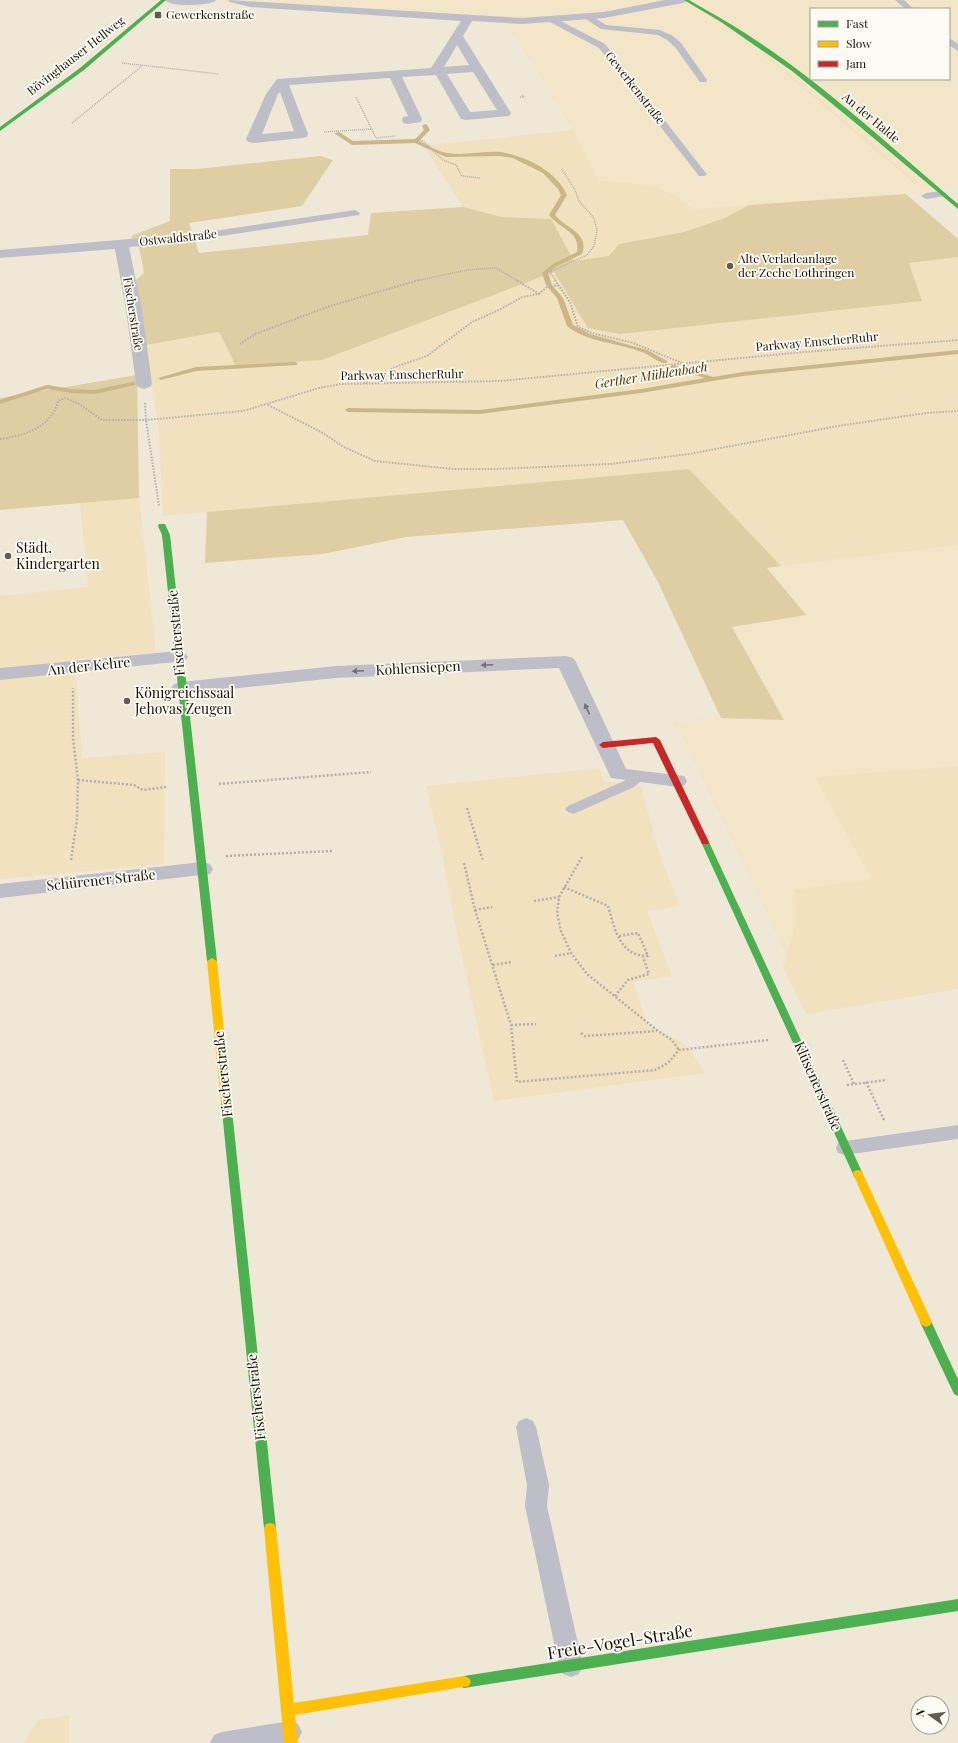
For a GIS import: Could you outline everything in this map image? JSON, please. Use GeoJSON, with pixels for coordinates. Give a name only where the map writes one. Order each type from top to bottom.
{"type":"FeatureCollection","features":[{"type":"Feature","properties":{"kind":"street","name":"Bövinghauser Hellweg"},"geometry":{"type":"LineString","coordinates":[[0,129],[82,68],[164,0]]}},
{"type":"Feature","properties":{"kind":"street"},"geometry":{"type":"LineString","coordinates":[[171,0],[201,2],[210,0]]}},
{"type":"Feature","properties":{"kind":"street","name":"Gewerkenstraße"},"geometry":{"type":"LineString","coordinates":[[234,0],[250,4],[468,19],[522,21],[589,17],[638,10],[684,0]]}},
{"type":"Feature","properties":{"kind":"street","name":"An der Halde"},"geometry":{"type":"LineString","coordinates":[[684,0],[707,11],[743,32],[788,65],[958,208]]}},
{"type":"Feature","properties":{"kind":"street"},"geometry":{"type":"LineString","coordinates":[[437,71],[457,35],[468,19]]}},
{"type":"Feature","properties":{"kind":"street"},"geometry":{"type":"LineString","coordinates":[[437,71],[466,116],[505,113],[457,35]]}},
{"type":"Feature","properties":{"kind":"street"},"geometry":{"type":"LineString","coordinates":[[281,82],[287,93],[302,134],[253,139],[272,94],[281,82],[478,68]]}},
{"type":"Feature","properties":{"kind":"street"},"geometry":{"type":"LineString","coordinates":[[394,74],[416,119],[408,120]]}},
{"type":"Feature","properties":{"kind":"street","name":"Ostwaldstraße"},"geometry":{"type":"LineString","coordinates":[[0,254],[188,238]]}},
{"type":"Feature","properties":{"kind":"street","name":"Fischerstraße"},"geometry":{"type":"LineString","coordinates":[[121,243],[134,310],[144,384]]}},
{"type":"Feature","properties":{"kind":"street","name":"Fischerstraße"},"geometry":{"type":"LineString","coordinates":[[162,526],[166,535],[181,688],[201,864],[289,1728]]}},
{"type":"Feature","properties":{"kind":"street","name":"An der Kehre"},"geometry":{"type":"LineString","coordinates":[[0,674],[178,657]]}},
{"type":"Feature","properties":{"kind":"street","name":"Kohlensiepen"},"geometry":{"type":"LineString","coordinates":[[181,688],[336,672],[566,662],[604,744]]}},
{"type":"Feature","properties":{"kind":"street","name":"Klüsenerstraße"},"geometry":{"type":"LineString","coordinates":[[604,744],[656,740],[677,781],[738,917],[795,1036],[958,1391]]}},
{"type":"Feature","properties":{"kind":"street"},"geometry":{"type":"LineString","coordinates":[[604,744],[618,774],[677,781]]}},
{"type":"Feature","properties":{"kind":"street","name":"Schürener Straße"},"geometry":{"type":"LineString","coordinates":[[0,891],[65,884],[201,864]]}},
{"type":"Feature","properties":{"kind":"street","name":"Freie-Vogel-Straße"},"geometry":{"type":"LineString","coordinates":[[289,1728],[571,1666],[958,1605]]}},
{"type":"Feature","properties":{"kind":"lane"},"geometry":{"type":"LineString","coordinates":[[899,0],[909,8]]}},
{"type":"Feature","properties":{"kind":"lane"},"geometry":{"type":"LineString","coordinates":[[589,17],[604,27],[660,33],[665,35],[678,45],[703,80]]}},
{"type":"Feature","properties":{"kind":"lane","name":"Gewerkenstraße"},"geometry":{"type":"LineString","coordinates":[[552,20],[602,46],[702,174]]}},
{"type":"Feature","properties":{"kind":"lane"},"geometry":{"type":"LineString","coordinates":[[950,42],[958,48]]}},
{"type":"Feature","properties":{"kind":"lane"},"geometry":{"type":"LineString","coordinates":[[926,196],[942,194]]}},
{"type":"Feature","properties":{"kind":"lane","name":"Ostwaldstraße"},"geometry":{"type":"LineString","coordinates":[[188,238],[355,213]]}},
{"type":"Feature","properties":{"kind":"lane"},"geometry":{"type":"LineString","coordinates":[[573,809],[629,784],[639,776]]}},
{"type":"Feature","properties":{"kind":"lane"},"geometry":{"type":"LineString","coordinates":[[846,1148],[958,1132]]}},
{"type":"Feature","properties":{"kind":"lane"},"geometry":{"type":"LineString","coordinates":[[526,1427],[538,1484],[536,1506],[571,1666]]}},
{"type":"Feature","properties":{"kind":"lane"},"geometry":{"type":"LineString","coordinates":[[222,1743],[289,1728]]}},
{"type":"Feature","properties":{"kind":"path"},"geometry":{"type":"LineString","coordinates":[[121,63],[219,74]]}},
{"type":"Feature","properties":{"kind":"path"},"geometry":{"type":"LineString","coordinates":[[72,123],[142,66]]}},
{"type":"Feature","properties":{"kind":"path"},"geometry":{"type":"LineString","coordinates":[[341,78],[347,87],[351,87],[376,138],[407,134],[413,131],[408,120]]}},
{"type":"Feature","properties":{"kind":"path"},"geometry":{"type":"LineString","coordinates":[[302,134],[371,128]]}},
{"type":"Feature","properties":{"kind":"path"},"geometry":{"type":"LineString","coordinates":[[407,134],[411,138],[423,141],[443,160],[456,165],[462,176],[480,178]]}},
{"type":"Feature","properties":{"kind":"path"},"geometry":{"type":"LineString","coordinates":[[561,168],[575,190],[579,201],[594,218],[597,230],[594,246],[587,255],[550,272],[570,302],[576,324],[578,327],[592,333],[633,343],[682,363]]}},
{"type":"Feature","properties":{"kind":"path"},"geometry":{"type":"LineString","coordinates":[[240,344],[254,334],[330,306],[422,279],[467,270],[496,268],[539,294]]}},
{"type":"Feature","properties":{"kind":"path"},"geometry":{"type":"LineString","coordinates":[[364,383],[395,367],[427,356],[472,322],[501,309],[522,297],[539,294],[547,287],[558,285]]}},
{"type":"Feature","properties":{"kind":"path","name":"Parkway EmscherRuhr"},"geometry":{"type":"LineString","coordinates":[[0,438],[9,438],[34,430],[47,421],[54,412],[58,401],[65,398],[79,404],[102,420],[146,420],[243,411],[319,388],[341,384],[500,382],[682,363],[958,340]]}},
{"type":"Feature","properties":{"kind":"path"},"geometry":{"type":"LineString","coordinates":[[268,404],[321,432],[344,447],[375,461],[412,466],[475,469],[611,464],[638,461],[689,454],[838,426],[926,413],[958,411]]}},
{"type":"Feature","properties":{"kind":"path"},"geometry":{"type":"LineString","coordinates":[[146,407],[146,420],[162,526]]}},
{"type":"Feature","properties":{"kind":"path"},"geometry":{"type":"LineString","coordinates":[[65,884],[71,862],[77,819],[78,780],[73,738],[72,667]]}},
{"type":"Feature","properties":{"kind":"path"},"geometry":{"type":"LineString","coordinates":[[78,780],[134,785],[143,790],[192,785],[244,784],[371,772]]}},
{"type":"Feature","properties":{"kind":"path"},"geometry":{"type":"LineString","coordinates":[[467,808],[483,861]]}},
{"type":"Feature","properties":{"kind":"path"},"geometry":{"type":"LineString","coordinates":[[201,864],[246,854],[332,851]]}},
{"type":"Feature","properties":{"kind":"path"},"geometry":{"type":"LineString","coordinates":[[582,857],[559,897],[557,913],[571,953],[587,974],[658,1031],[672,1040],[679,1050]]}},
{"type":"Feature","properties":{"kind":"path"},"geometry":{"type":"LineString","coordinates":[[464,863],[475,910],[511,1025],[517,1082],[654,1070],[668,1063],[679,1050],[795,1036]]}},
{"type":"Feature","properties":{"kind":"path"},"geometry":{"type":"LineString","coordinates":[[564,887],[608,906],[619,936],[627,952],[643,957],[648,956],[638,933],[619,936]]}},
{"type":"Feature","properties":{"kind":"path"},"geometry":{"type":"LineString","coordinates":[[534,901],[559,897]]}},
{"type":"Feature","properties":{"kind":"path"},"geometry":{"type":"LineString","coordinates":[[475,910],[492,907]]}},
{"type":"Feature","properties":{"kind":"path"},"geometry":{"type":"LineString","coordinates":[[555,956],[571,953]]}},
{"type":"Feature","properties":{"kind":"path"},"geometry":{"type":"LineString","coordinates":[[615,996],[628,980],[649,974],[643,957]]}},
{"type":"Feature","properties":{"kind":"path"},"geometry":{"type":"LineString","coordinates":[[493,965],[512,962]]}},
{"type":"Feature","properties":{"kind":"path"},"geometry":{"type":"LineString","coordinates":[[511,1025],[536,1024]]}},
{"type":"Feature","properties":{"kind":"path"},"geometry":{"type":"LineString","coordinates":[[582,1033],[585,1036],[658,1031]]}},
{"type":"Feature","properties":{"kind":"path"},"geometry":{"type":"LineString","coordinates":[[843,1060],[854,1084]]}},
{"type":"Feature","properties":{"kind":"path"},"geometry":{"type":"LineString","coordinates":[[819,1089],[887,1080]]}},
{"type":"Feature","properties":{"kind":"path"},"geometry":{"type":"LineString","coordinates":[[866,1082],[894,1141]]}},
{"type":"Feature","properties":{"kind":"shaded area"},"geometry":{"type":"Polygon","coordinates":[[[192,0],[958,0],[958,186],[906,194],[693,209],[682,198],[641,184],[599,181],[573,130],[508,26],[485,18],[192,0]]]}},
{"type":"Feature","properties":{"kind":"shaded area"},"geometry":{"type":"Polygon","coordinates":[[[760,52],[763,52],[919,183],[915,184],[760,52]]]}},
{"type":"Feature","properties":{"kind":"shaded area"},"geometry":{"type":"Polygon","coordinates":[[[573,130],[599,181],[637,184],[661,189],[683,200],[693,209],[749,205],[725,218],[684,232],[619,244],[609,256],[574,261],[551,219],[502,217],[463,207],[427,151],[421,146],[573,130]]]}},
{"type":"Feature","properties":{"kind":"shaded area"},"geometry":{"type":"Polygon","coordinates":[[[320,156],[333,160],[302,206],[189,223],[199,253],[368,235],[371,213],[463,207],[502,217],[551,219],[574,261],[609,256],[619,244],[684,232],[725,218],[749,205],[906,194],[958,239],[958,257],[909,263],[922,301],[620,334],[588,328],[554,272],[322,360],[236,366],[219,332],[146,345],[134,282],[144,273],[139,247],[131,236],[170,221],[170,169],[196,169],[320,156]]]}},
{"type":"Feature","properties":{"kind":"shaded area"},"geometry":{"type":"Polygon","coordinates":[[[958,257],[958,545],[781,566],[689,469],[163,516],[159,434],[146,345],[219,332],[322,360],[554,272],[588,328],[922,301],[909,263],[958,257]]]}},
{"type":"Feature","properties":{"kind":"shaded area"},"geometry":{"type":"Polygon","coordinates":[[[137,375],[139,498],[0,510],[0,398],[137,375]]]}},
{"type":"Feature","properties":{"kind":"shaded area"},"geometry":{"type":"Polygon","coordinates":[[[689,469],[781,566],[767,568],[806,615],[732,627],[784,720],[721,718],[658,582],[623,520],[406,537],[323,554],[205,563],[207,512],[689,469]]]}},
{"type":"Feature","properties":{"kind":"shaded area"},"geometry":{"type":"Polygon","coordinates":[[[139,498],[156,653],[75,659],[82,758],[165,752],[164,864],[0,879],[0,596],[88,587],[80,503],[139,498]]]}},
{"type":"Feature","properties":{"kind":"shaded area"},"geometry":{"type":"Polygon","coordinates":[[[958,545],[958,964],[789,961],[681,734],[678,735],[672,722],[721,717],[661,580],[958,545]]]}},
{"type":"Feature","properties":{"kind":"shaded area"},"geometry":{"type":"Polygon","coordinates":[[[958,766],[958,989],[806,1014],[783,967],[794,932],[795,890],[872,879],[815,777],[958,766]]]}},
{"type":"Feature","properties":{"kind":"shaded area"},"geometry":{"type":"Polygon","coordinates":[[[600,768],[603,781],[641,786],[659,853],[680,906],[647,911],[672,976],[633,982],[647,1024],[685,1044],[706,1073],[494,1101],[457,934],[443,858],[426,786],[600,768]]]}},
{"type":"Feature","properties":{"kind":"shaded area"},"geometry":{"type":"Polygon","coordinates":[[[69,1715],[69,1743],[24,1743],[38,1720],[69,1715]]]}},
{"type":"Feature","properties":{"kind":"waterway"},"geometry":{"type":"LineString","coordinates":[[416,141],[427,130],[425,126]]}},
{"type":"Feature","properties":{"kind":"waterway"},"geometry":{"type":"LineString","coordinates":[[337,133],[352,143],[416,141]]}},
{"type":"Feature","properties":{"kind":"waterway"},"geometry":{"type":"LineString","coordinates":[[416,141],[446,155],[499,154],[515,157],[545,172],[561,188],[564,195],[552,215],[556,220],[577,235],[581,246],[580,253],[555,265],[545,273],[549,285],[560,298],[570,326],[588,335],[645,351],[665,362]]}},
{"type":"Feature","properties":{"kind":"waterway","name":"Gerther Mühlenbach"},"geometry":{"type":"LineString","coordinates":[[348,410],[480,412],[641,391],[743,374],[958,352]]}},
{"type":"Feature","properties":{"kind":"waterway","name":"Gerther Mühlenbach"},"geometry":{"type":"LineString","coordinates":[[161,378],[196,369],[295,364]]}},
{"type":"Feature","properties":{"kind":"waterway"},"geometry":{"type":"LineString","coordinates":[[673,367],[710,378]]}},
{"type":"Feature","properties":{"kind":"waterway","name":"Gerther Mühlenbach"},"geometry":{"type":"LineString","coordinates":[[0,402],[47,387],[72,391],[95,392],[133,384]]}},
{"type":"Feature","properties":{"kind":"traffic: fast"},"geometry":{"type":"LineString","coordinates":[[0,129],[82,69],[164,0]]}},
{"type":"Feature","properties":{"kind":"traffic: fast"},"geometry":{"type":"LineString","coordinates":[[686,0],[759,44],[794,70],[860,123],[958,207]]}},
{"type":"Feature","properties":{"kind":"traffic: fast"},"geometry":{"type":"LineString","coordinates":[[162,526],[166,535],[212,961]]}},
{"type":"Feature","properties":{"kind":"traffic: fast"},"geometry":{"type":"LineString","coordinates":[[705,842],[858,1174]]}},
{"type":"Feature","properties":{"kind":"traffic: fast"},"geometry":{"type":"LineString","coordinates":[[226,1101],[270,1528]]}},
{"type":"Feature","properties":{"kind":"traffic: fast"},"geometry":{"type":"LineString","coordinates":[[926,1322],[958,1391]]}},
{"type":"Feature","properties":{"kind":"traffic: fast"},"geometry":{"type":"LineString","coordinates":[[464,1682],[958,1605]]}},
{"type":"Feature","properties":{"kind":"traffic: slow"},"geometry":{"type":"LineString","coordinates":[[212,961],[226,1101]]}},
{"type":"Feature","properties":{"kind":"traffic: slow"},"geometry":{"type":"LineString","coordinates":[[858,1174],[926,1322]]}},
{"type":"Feature","properties":{"kind":"traffic: slow"},"geometry":{"type":"LineString","coordinates":[[270,1528],[291,1743]]}},
{"type":"Feature","properties":{"kind":"traffic: slow"},"geometry":{"type":"LineString","coordinates":[[287,1710],[464,1682]]}},
{"type":"Feature","properties":{"kind":"traffic: jam"},"geometry":{"type":"LineString","coordinates":[[603,745],[656,740],[705,842]]}},
{"type":"Feature","properties":{"kind":"place","name":"Gewerkenstraße"},"geometry":{"type":"Point","coordinates":[158,15]}},
{"type":"Feature","properties":{"kind":"place","name":"Alte Verladeanlage der Zeche Lothringen"},"geometry":{"type":"Point","coordinates":[730,266]}},
{"type":"Feature","properties":{"kind":"place","name":"Städt. Kindergarten"},"geometry":{"type":"Point","coordinates":[8,556]}},
{"type":"Feature","properties":{"kind":"place","name":"Königreichssaal Jehovas Zeugen"},"geometry":{"type":"Point","coordinates":[127,701]}}]}
